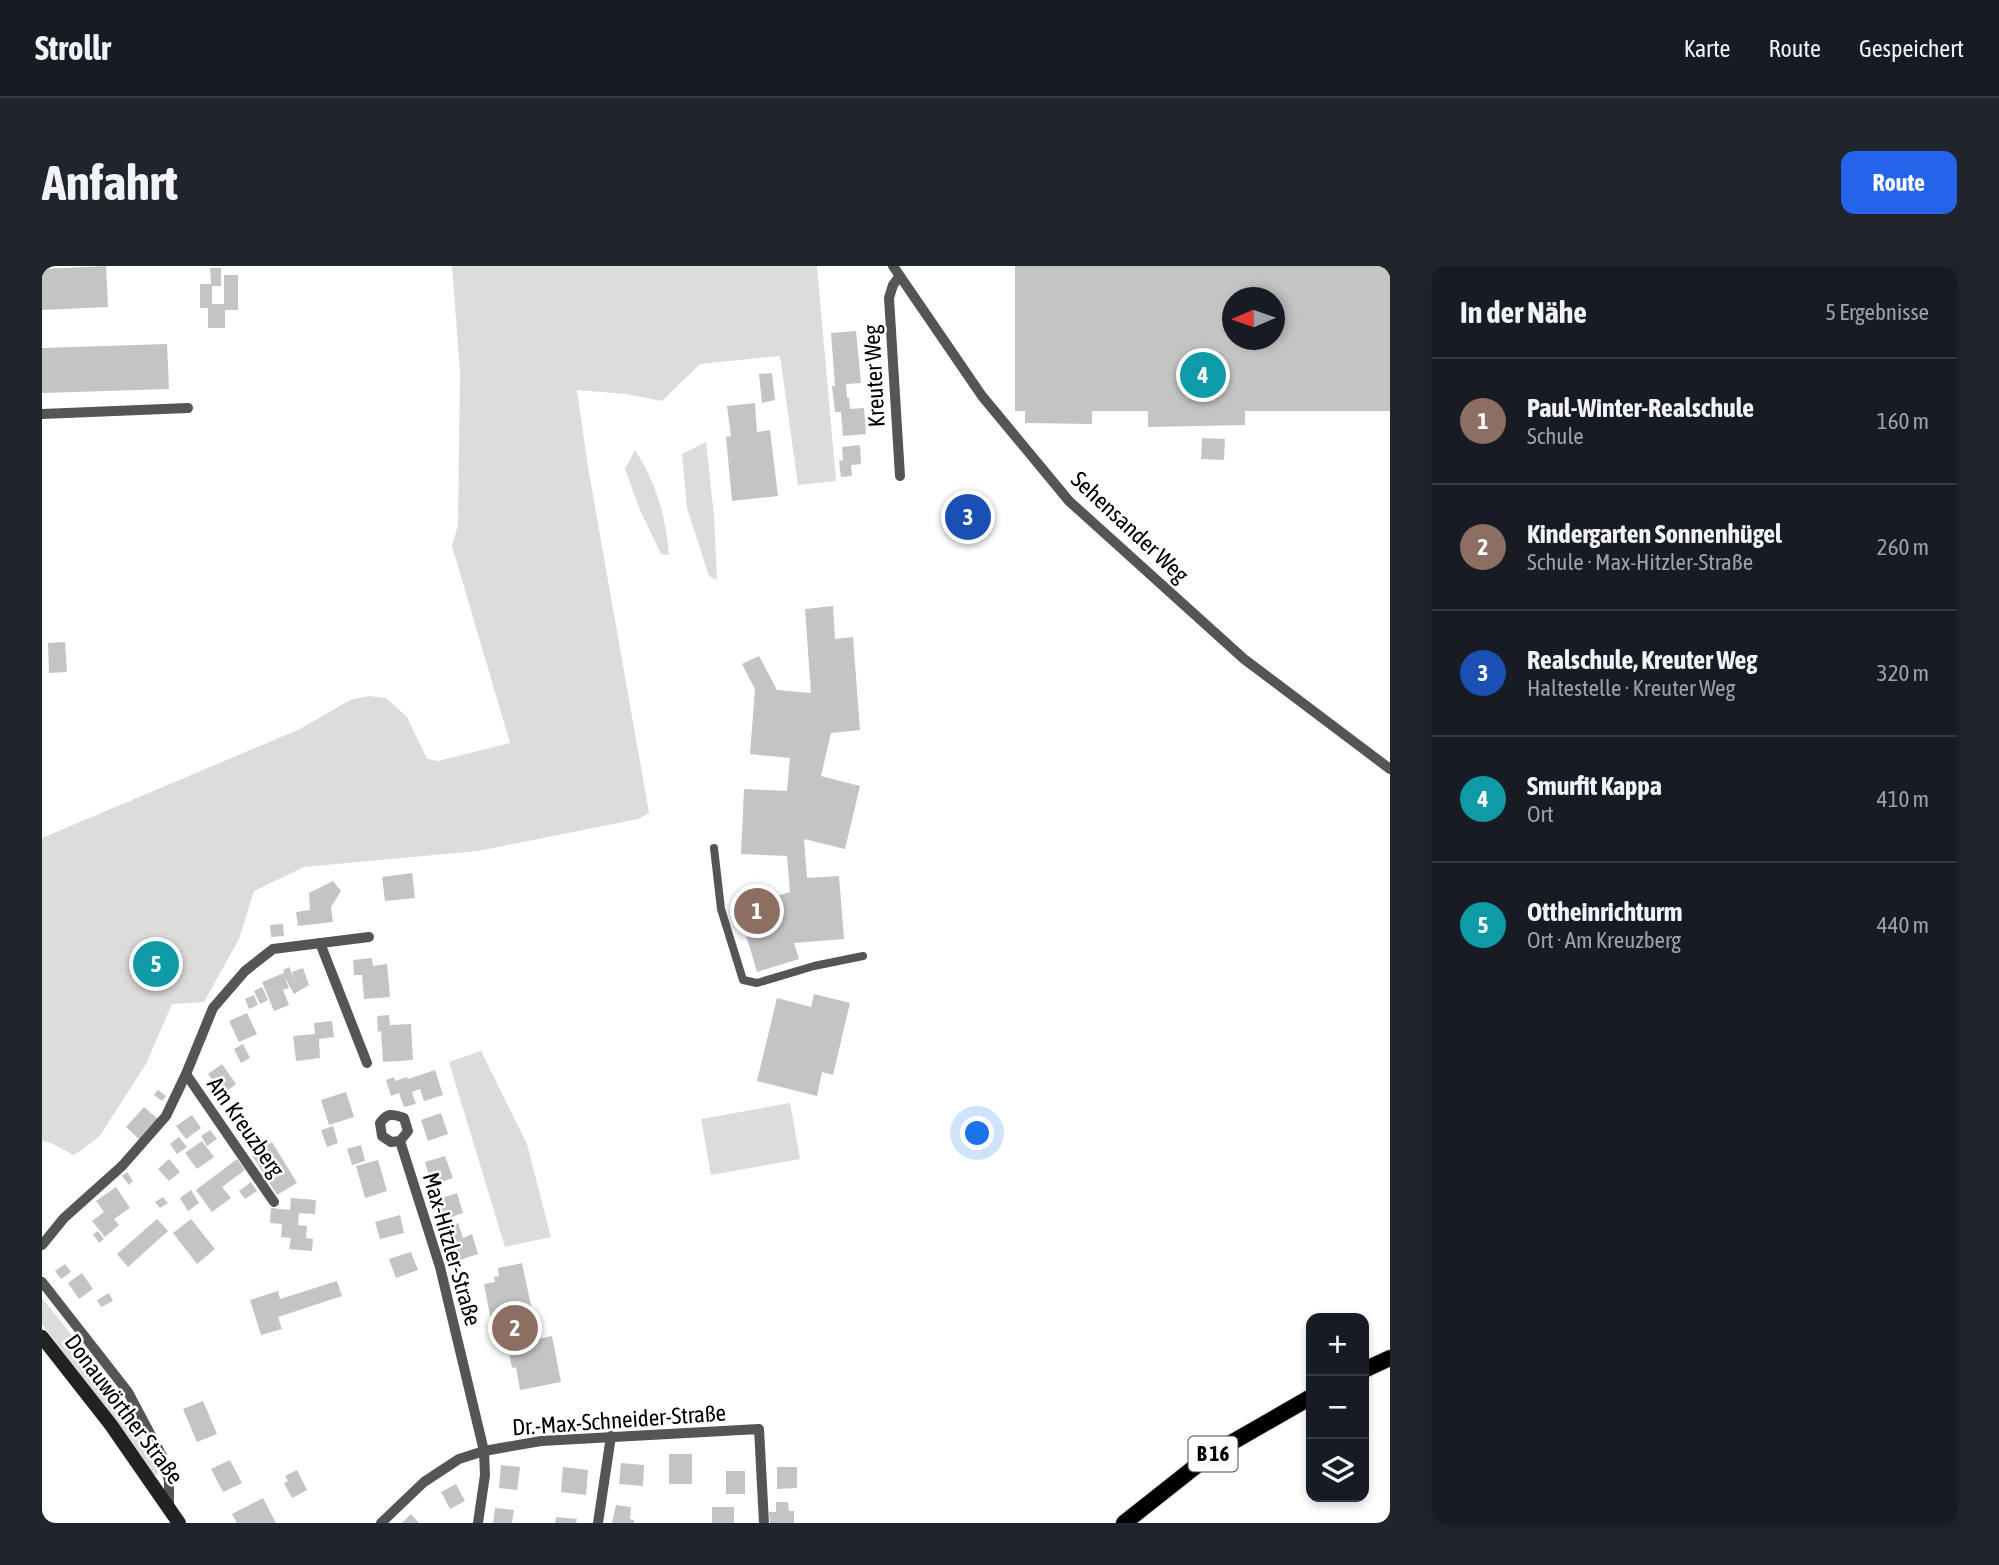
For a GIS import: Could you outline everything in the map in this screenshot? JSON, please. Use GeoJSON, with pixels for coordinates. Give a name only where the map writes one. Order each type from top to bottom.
{"type":"FeatureCollection","features":[{"type":"Feature","properties":{"kind":"main road","name":"Donauwörther Straße"},"geometry":{"type":"LineString","coordinates":[[42,1338],[111,1425],[179,1523]]}},
{"type":"Feature","properties":{"kind":"main road"},"geometry":{"type":"LineString","coordinates":[[1369,1368],[1390,1358]]}},
{"type":"Feature","properties":{"kind":"main road","name":"B 16"},"geometry":{"type":"LineString","coordinates":[[1124,1523],[1210,1455],[1306,1400]]}},
{"type":"Feature","properties":{"kind":"street","name":"Sehensander Weg"},"geometry":{"type":"LineString","coordinates":[[893,266],[982,396],[1069,501],[1244,659],[1390,769]]}},
{"type":"Feature","properties":{"kind":"street","name":"Kreuter Weg"},"geometry":{"type":"LineString","coordinates":[[899,277],[889,298],[900,476]]}},
{"type":"Feature","properties":{"kind":"street"},"geometry":{"type":"LineString","coordinates":[[42,414],[188,408]]}},
{"type":"Feature","properties":{"kind":"street"},"geometry":{"type":"LineString","coordinates":[[714,848],[720,909],[743,980],[757,983],[814,966],[863,956]]}},
{"type":"Feature","properties":{"kind":"street","name":"Am Kreuzberg"},"geometry":{"type":"LineString","coordinates":[[42,1245],[64,1218],[122,1166],[166,1116],[213,1008],[245,971],[273,949],[369,937]]}},
{"type":"Feature","properties":{"kind":"street"},"geometry":{"type":"LineString","coordinates":[[320,943],[367,1063]]}},
{"type":"Feature","properties":{"kind":"street","name":"Am Kreuzberg"},"geometry":{"type":"LineString","coordinates":[[186,1074],[274,1202]]}},
{"type":"Feature","properties":{"kind":"street","name":"Max-Hitzler-Straße"},"geometry":{"type":"LineString","coordinates":[[400,1141],[440,1267],[484,1451],[485,1475],[478,1523]]}},
{"type":"Feature","properties":{"kind":"street","name":"Donauwörther Straße"},"geometry":{"type":"LineString","coordinates":[[42,1282],[128,1392],[162,1455],[169,1481],[169,1507]]}},
{"type":"Feature","properties":{"kind":"street","name":"Dr.-Max-Schneider-Straße"},"geometry":{"type":"LineString","coordinates":[[381,1523],[424,1482],[459,1459],[484,1451],[541,1441],[759,1429],[764,1523]]}},
{"type":"Feature","properties":{"kind":"street"},"geometry":{"type":"LineString","coordinates":[[598,1523],[611,1436]]}},
{"type":"Feature","properties":{"kind":"shaded area"},"geometry":{"type":"Polygon","coordinates":[[[452,266],[817,266],[836,481],[798,485],[780,356],[700,364],[662,401],[626,394],[577,390],[649,813],[638,819],[478,851],[304,867],[254,891],[239,939],[204,1002],[172,1004],[146,1064],[99,1137],[74,1155],[42,1141],[42,838],[300,729],[350,700],[369,696],[386,698],[407,717],[427,759],[438,761],[510,743],[452,546],[458,525],[460,373],[452,266]]]}},
{"type":"Feature","properties":{"kind":"shaded area"},"geometry":{"type":"Polygon","coordinates":[[[706,442],[717,580],[709,576],[687,508],[682,454],[706,442]]]}},
{"type":"Feature","properties":{"kind":"shaded area"},"geometry":{"type":"Polygon","coordinates":[[[635,450],[659,500],[669,555],[661,554],[640,510],[625,469],[635,450]]]}},
{"type":"Feature","properties":{"kind":"shaded area"},"geometry":{"type":"Polygon","coordinates":[[[481,1051],[527,1144],[551,1237],[505,1247],[449,1062],[481,1051]]]}},
{"type":"Feature","properties":{"kind":"shaded area"},"geometry":{"type":"Polygon","coordinates":[[[790,1103],[800,1159],[711,1175],[701,1119],[790,1103]]]}},
{"type":"Feature","properties":{"kind":"shaded area"},"geometry":{"type":"Polygon","coordinates":[[[42,1298],[108,1380],[161,1471],[155,1476],[42,1324],[42,1298]]]}},
{"type":"Feature","properties":{"kind":"building"},"geometry":{"type":"Polygon","coordinates":[[[106,266],[108,307],[42,310],[42,269],[106,266]]]}},
{"type":"Feature","properties":{"kind":"building"},"geometry":{"type":"Polygon","coordinates":[[[1015,266],[1390,266],[1390,411],[1245,411],[1245,425],[1148,427],[1148,411],[1092,411],[1092,424],[1025,423],[1025,411],[1015,411],[1015,266]]]}},
{"type":"Feature","properties":{"kind":"building"},"geometry":{"type":"Polygon","coordinates":[[[210,268],[221,268],[221,286],[212,286],[212,304],[224,304],[224,275],[238,275],[238,310],[225,310],[225,328],[208,328],[208,308],[200,308],[200,284],[211,284],[210,268]]]}},
{"type":"Feature","properties":{"kind":"building"},"geometry":{"type":"Polygon","coordinates":[[[856,331],[861,383],[846,384],[847,398],[850,409],[864,408],[866,434],[843,436],[841,412],[835,412],[831,333],[856,331]]]}},
{"type":"Feature","properties":{"kind":"building"},"geometry":{"type":"Polygon","coordinates":[[[167,344],[169,389],[42,393],[42,348],[167,344]]]}},
{"type":"Feature","properties":{"kind":"building"},"geometry":{"type":"Polygon","coordinates":[[[772,373],[775,400],[762,403],[759,374],[772,373]]]}},
{"type":"Feature","properties":{"kind":"building"},"geometry":{"type":"Polygon","coordinates":[[[755,403],[757,432],[770,430],[778,496],[732,501],[726,437],[731,436],[727,406],[755,403]]]}},
{"type":"Feature","properties":{"kind":"building"},"geometry":{"type":"Polygon","coordinates":[[[1202,438],[1225,439],[1224,460],[1201,459],[1202,438]]]}},
{"type":"Feature","properties":{"kind":"building"},"geometry":{"type":"Polygon","coordinates":[[[860,445],[861,464],[851,465],[852,476],[841,477],[839,461],[843,460],[842,447],[860,445]]]}},
{"type":"Feature","properties":{"kind":"building"},"geometry":{"type":"Polygon","coordinates":[[[833,606],[835,639],[853,637],[860,730],[831,733],[821,776],[860,786],[845,849],[804,839],[807,878],[839,876],[844,939],[794,943],[799,959],[757,972],[738,908],[790,892],[787,856],[741,854],[744,789],[787,791],[790,758],[750,754],[755,689],[742,664],[759,656],[777,690],[811,693],[805,609],[833,606]]]}},
{"type":"Feature","properties":{"kind":"building"},"geometry":{"type":"Polygon","coordinates":[[[65,642],[67,672],[49,673],[48,643],[65,642]]]}},
{"type":"Feature","properties":{"kind":"building"},"geometry":{"type":"Polygon","coordinates":[[[412,873],[415,898],[385,901],[382,877],[412,873]]]}},
{"type":"Feature","properties":{"kind":"building"},"geometry":{"type":"Polygon","coordinates":[[[333,881],[341,891],[331,907],[333,922],[298,926],[296,912],[310,910],[309,893],[333,881]]]}},
{"type":"Feature","properties":{"kind":"building"},"geometry":{"type":"Polygon","coordinates":[[[283,924],[284,936],[271,937],[270,925],[283,924]]]}},
{"type":"Feature","properties":{"kind":"building"},"geometry":{"type":"Polygon","coordinates":[[[158,958],[161,965],[154,970],[150,963],[158,958]]]}},
{"type":"Feature","properties":{"kind":"building"},"geometry":{"type":"Polygon","coordinates":[[[372,958],[373,966],[387,964],[390,997],[364,999],[362,975],[354,975],[353,960],[372,958]]]}},
{"type":"Feature","properties":{"kind":"building"},"geometry":{"type":"Polygon","coordinates":[[[289,967],[296,983],[292,972],[303,968],[309,985],[294,994],[284,976],[289,988],[283,990],[289,1005],[274,1011],[262,982],[284,973],[283,970],[289,967]]]}},
{"type":"Feature","properties":{"kind":"building"},"geometry":{"type":"Polygon","coordinates":[[[262,987],[268,1000],[260,1004],[254,991],[262,987]]]}},
{"type":"Feature","properties":{"kind":"building"},"geometry":{"type":"Polygon","coordinates":[[[814,994],[850,1003],[833,1075],[822,1072],[817,1096],[757,1081],[777,998],[811,1007],[814,994]]]}},
{"type":"Feature","properties":{"kind":"building"},"geometry":{"type":"Polygon","coordinates":[[[254,995],[258,1005],[249,1009],[245,999],[254,995]]]}},
{"type":"Feature","properties":{"kind":"building"},"geometry":{"type":"Polygon","coordinates":[[[247,1013],[257,1034],[239,1042],[229,1021],[247,1013]]]}},
{"type":"Feature","properties":{"kind":"building"},"geometry":{"type":"Polygon","coordinates":[[[389,1015],[390,1025],[411,1024],[413,1060],[383,1062],[377,1016],[389,1015]]]}},
{"type":"Feature","properties":{"kind":"building"},"geometry":{"type":"Polygon","coordinates":[[[332,1021],[334,1037],[319,1039],[320,1058],[296,1061],[293,1036],[315,1034],[314,1023],[332,1021]]]}},
{"type":"Feature","properties":{"kind":"building"},"geometry":{"type":"Polygon","coordinates":[[[243,1044],[250,1058],[241,1063],[234,1049],[243,1044]]]}},
{"type":"Feature","properties":{"kind":"building"},"geometry":{"type":"Polygon","coordinates":[[[222,1064],[236,1084],[223,1094],[208,1074],[222,1064]]]}},
{"type":"Feature","properties":{"kind":"building"},"geometry":{"type":"Polygon","coordinates":[[[435,1070],[443,1095],[424,1101],[420,1089],[412,1092],[416,1104],[404,1107],[399,1093],[391,1096],[386,1080],[394,1077],[395,1081],[407,1077],[408,1079],[435,1070]]]}},
{"type":"Feature","properties":{"kind":"building"},"geometry":{"type":"Polygon","coordinates":[[[158,1090],[166,1096],[162,1101],[154,1095],[158,1090]]]}},
{"type":"Feature","properties":{"kind":"building"},"geometry":{"type":"Polygon","coordinates":[[[346,1092],[354,1117],[329,1125],[321,1100],[346,1092]]]}},
{"type":"Feature","properties":{"kind":"building"},"geometry":{"type":"Polygon","coordinates":[[[144,1107],[158,1119],[140,1140],[126,1127],[144,1107]]]}},
{"type":"Feature","properties":{"kind":"building"},"geometry":{"type":"Polygon","coordinates":[[[441,1113],[448,1134],[428,1141],[421,1120],[441,1113]]]}},
{"type":"Feature","properties":{"kind":"building"},"geometry":{"type":"Polygon","coordinates":[[[192,1115],[201,1128],[186,1139],[176,1126],[192,1115]]]}},
{"type":"Feature","properties":{"kind":"building"},"geometry":{"type":"Polygon","coordinates":[[[333,1126],[338,1143],[327,1147],[321,1130],[333,1126]]]}},
{"type":"Feature","properties":{"kind":"building"},"geometry":{"type":"Polygon","coordinates":[[[210,1130],[217,1139],[207,1146],[201,1136],[210,1130]]]}},
{"type":"Feature","properties":{"kind":"building"},"geometry":{"type":"Polygon","coordinates":[[[179,1137],[187,1147],[177,1154],[170,1144],[179,1137]]]}},
{"type":"Feature","properties":{"kind":"building"},"geometry":{"type":"Polygon","coordinates":[[[202,1141],[214,1157],[197,1169],[185,1153],[202,1141]]]}},
{"type":"Feature","properties":{"kind":"building"},"geometry":{"type":"Polygon","coordinates":[[[272,1142],[297,1183],[277,1195],[252,1155],[272,1142]]]}},
{"type":"Feature","properties":{"kind":"building"},"geometry":{"type":"Polygon","coordinates":[[[361,1145],[365,1161],[352,1165],[347,1149],[361,1145]]]}},
{"type":"Feature","properties":{"kind":"building"},"geometry":{"type":"Polygon","coordinates":[[[445,1156],[453,1178],[432,1185],[425,1162],[445,1156]]]}},
{"type":"Feature","properties":{"kind":"building"},"geometry":{"type":"Polygon","coordinates":[[[169,1159],[180,1172],[169,1181],[158,1169],[169,1159]]]}},
{"type":"Feature","properties":{"kind":"building"},"geometry":{"type":"Polygon","coordinates":[[[237,1159],[245,1170],[222,1187],[231,1198],[212,1212],[196,1190],[237,1159]]]}},
{"type":"Feature","properties":{"kind":"building"},"geometry":{"type":"Polygon","coordinates":[[[378,1160],[387,1191],[365,1198],[356,1166],[378,1160]]]}},
{"type":"Feature","properties":{"kind":"building"},"geometry":{"type":"Polygon","coordinates":[[[127,1172],[133,1181],[129,1185],[122,1176],[127,1172]]]}},
{"type":"Feature","properties":{"kind":"building"},"geometry":{"type":"Polygon","coordinates":[[[251,1182],[257,1191],[245,1199],[239,1191],[251,1182]]]}},
{"type":"Feature","properties":{"kind":"building"},"geometry":{"type":"Polygon","coordinates":[[[116,1187],[130,1208],[114,1219],[119,1225],[105,1237],[92,1221],[104,1212],[96,1201],[116,1187]]]}},
{"type":"Feature","properties":{"kind":"building"},"geometry":{"type":"Polygon","coordinates":[[[191,1190],[199,1203],[188,1211],[180,1198],[191,1190]]]}},
{"type":"Feature","properties":{"kind":"building"},"geometry":{"type":"Polygon","coordinates":[[[457,1193],[463,1213],[443,1220],[436,1200],[457,1193]]]}},
{"type":"Feature","properties":{"kind":"building"},"geometry":{"type":"Polygon","coordinates":[[[163,1197],[168,1203],[160,1208],[155,1202],[163,1197]]]}},
{"type":"Feature","properties":{"kind":"building"},"geometry":{"type":"Polygon","coordinates":[[[291,1198],[316,1200],[315,1214],[299,1213],[298,1225],[307,1226],[306,1238],[313,1239],[312,1251],[289,1249],[291,1238],[281,1237],[282,1224],[270,1223],[271,1208],[290,1210],[291,1198]]]}},
{"type":"Feature","properties":{"kind":"building"},"geometry":{"type":"Polygon","coordinates":[[[400,1215],[404,1233],[380,1239],[375,1222],[400,1215]]]}},
{"type":"Feature","properties":{"kind":"building"},"geometry":{"type":"Polygon","coordinates":[[[157,1219],[168,1231],[128,1267],[117,1254],[157,1219]]]}},
{"type":"Feature","properties":{"kind":"building"},"geometry":{"type":"Polygon","coordinates":[[[191,1219],[215,1249],[197,1264],[173,1233],[191,1219]]]}},
{"type":"Feature","properties":{"kind":"building"},"geometry":{"type":"Polygon","coordinates":[[[458,1223],[463,1238],[472,1234],[478,1254],[457,1261],[445,1228],[458,1223]]]}},
{"type":"Feature","properties":{"kind":"building"},"geometry":{"type":"Polygon","coordinates":[[[98,1231],[104,1239],[99,1243],[93,1234],[98,1231]]]}},
{"type":"Feature","properties":{"kind":"building"},"geometry":{"type":"Polygon","coordinates":[[[411,1252],[418,1270],[396,1278],[389,1259],[411,1252]]]}},
{"type":"Feature","properties":{"kind":"building"},"geometry":{"type":"Polygon","coordinates":[[[522,1263],[538,1339],[552,1336],[561,1382],[520,1390],[516,1367],[512,1368],[506,1339],[495,1341],[484,1284],[495,1282],[494,1277],[499,1276],[498,1268],[522,1263]]]}},
{"type":"Feature","properties":{"kind":"building"},"geometry":{"type":"Polygon","coordinates":[[[65,1264],[71,1272],[61,1279],[55,1271],[65,1264]]]}},
{"type":"Feature","properties":{"kind":"building"},"geometry":{"type":"Polygon","coordinates":[[[82,1273],[93,1289],[79,1299],[68,1283],[82,1273]]]}},
{"type":"Feature","properties":{"kind":"building"},"geometry":{"type":"Polygon","coordinates":[[[337,1281],[342,1296],[278,1317],[282,1329],[261,1335],[250,1300],[278,1291],[280,1299],[337,1281]]]}},
{"type":"Feature","properties":{"kind":"building"},"geometry":{"type":"Polygon","coordinates":[[[109,1293],[113,1301],[101,1307],[97,1300],[109,1293]]]}},
{"type":"Feature","properties":{"kind":"building"},"geometry":{"type":"Polygon","coordinates":[[[203,1401],[217,1434],[197,1442],[183,1409],[203,1401]]]}},
{"type":"Feature","properties":{"kind":"building"},"geometry":{"type":"Polygon","coordinates":[[[669,1454],[692,1454],[692,1484],[669,1484],[669,1454]]]}},
{"type":"Feature","properties":{"kind":"building"},"geometry":{"type":"Polygon","coordinates":[[[230,1460],[242,1483],[223,1492],[211,1469],[230,1460]]]}},
{"type":"Feature","properties":{"kind":"building"},"geometry":{"type":"Polygon","coordinates":[[[621,1463],[644,1465],[643,1486],[619,1484],[621,1463]]]}},
{"type":"Feature","properties":{"kind":"building"},"geometry":{"type":"Polygon","coordinates":[[[501,1465],[520,1467],[517,1490],[499,1488],[501,1465]]]}},
{"type":"Feature","properties":{"kind":"building"},"geometry":{"type":"Polygon","coordinates":[[[563,1467],[588,1470],[586,1495],[561,1492],[563,1467]]]}},
{"type":"Feature","properties":{"kind":"building"},"geometry":{"type":"Polygon","coordinates":[[[777,1467],[797,1467],[797,1488],[777,1489],[777,1467]]]}},
{"type":"Feature","properties":{"kind":"building"},"geometry":{"type":"Polygon","coordinates":[[[297,1470],[307,1490],[292,1498],[284,1483],[288,1481],[285,1476],[297,1470]]]}},
{"type":"Feature","properties":{"kind":"building"},"geometry":{"type":"Polygon","coordinates":[[[726,1471],[745,1471],[745,1494],[726,1494],[726,1471]]]}},
{"type":"Feature","properties":{"kind":"building"},"geometry":{"type":"Polygon","coordinates":[[[456,1484],[465,1501],[450,1509],[441,1492],[456,1484]]]}},
{"type":"Feature","properties":{"kind":"building"},"geometry":{"type":"Polygon","coordinates":[[[263,1498],[276,1523],[237,1523],[232,1514],[263,1498]]]}},
{"type":"Feature","properties":{"kind":"building"},"geometry":{"type":"Polygon","coordinates":[[[776,1502],[788,1502],[789,1511],[794,1511],[794,1523],[770,1523],[769,1512],[776,1512],[776,1502]]]}},
{"type":"Feature","properties":{"kind":"building"},"geometry":{"type":"Polygon","coordinates":[[[616,1505],[631,1507],[630,1519],[634,1520],[634,1523],[612,1523],[616,1505]]]}},
{"type":"Feature","properties":{"kind":"building"},"geometry":{"type":"Polygon","coordinates":[[[712,1507],[734,1507],[734,1523],[712,1523],[712,1507]]]}},
{"type":"Feature","properties":{"kind":"building"},"geometry":{"type":"Polygon","coordinates":[[[495,1508],[514,1510],[512,1523],[493,1523],[495,1508]]]}},
{"type":"Feature","properties":{"kind":"building"},"geometry":{"type":"Polygon","coordinates":[[[411,1514],[419,1523],[402,1523],[411,1514]]]}},
{"type":"Feature","properties":{"kind":"building"},"geometry":{"type":"Polygon","coordinates":[[[556,1517],[577,1519],[576,1523],[555,1523],[556,1517]]]}},
{"type":"Feature","properties":{"kind":"place","name":"Smurfit Kappa"},"geometry":{"type":"Point","coordinates":[1203,375]}},
{"type":"Feature","properties":{"kind":"place","name":"Realschule, Kreuter Weg"},"geometry":{"type":"Point","coordinates":[968,517]}},
{"type":"Feature","properties":{"kind":"place","name":"Paul-Winter-Realschule"},"geometry":{"type":"Point","coordinates":[757,911]}},
{"type":"Feature","properties":{"kind":"place","name":"Ottheinrichturm"},"geometry":{"type":"Point","coordinates":[156,964]}},
{"type":"Feature","properties":{"kind":"place","name":"Kindergarten Sonnenhügel"},"geometry":{"type":"Point","coordinates":[515,1328]}}]}
